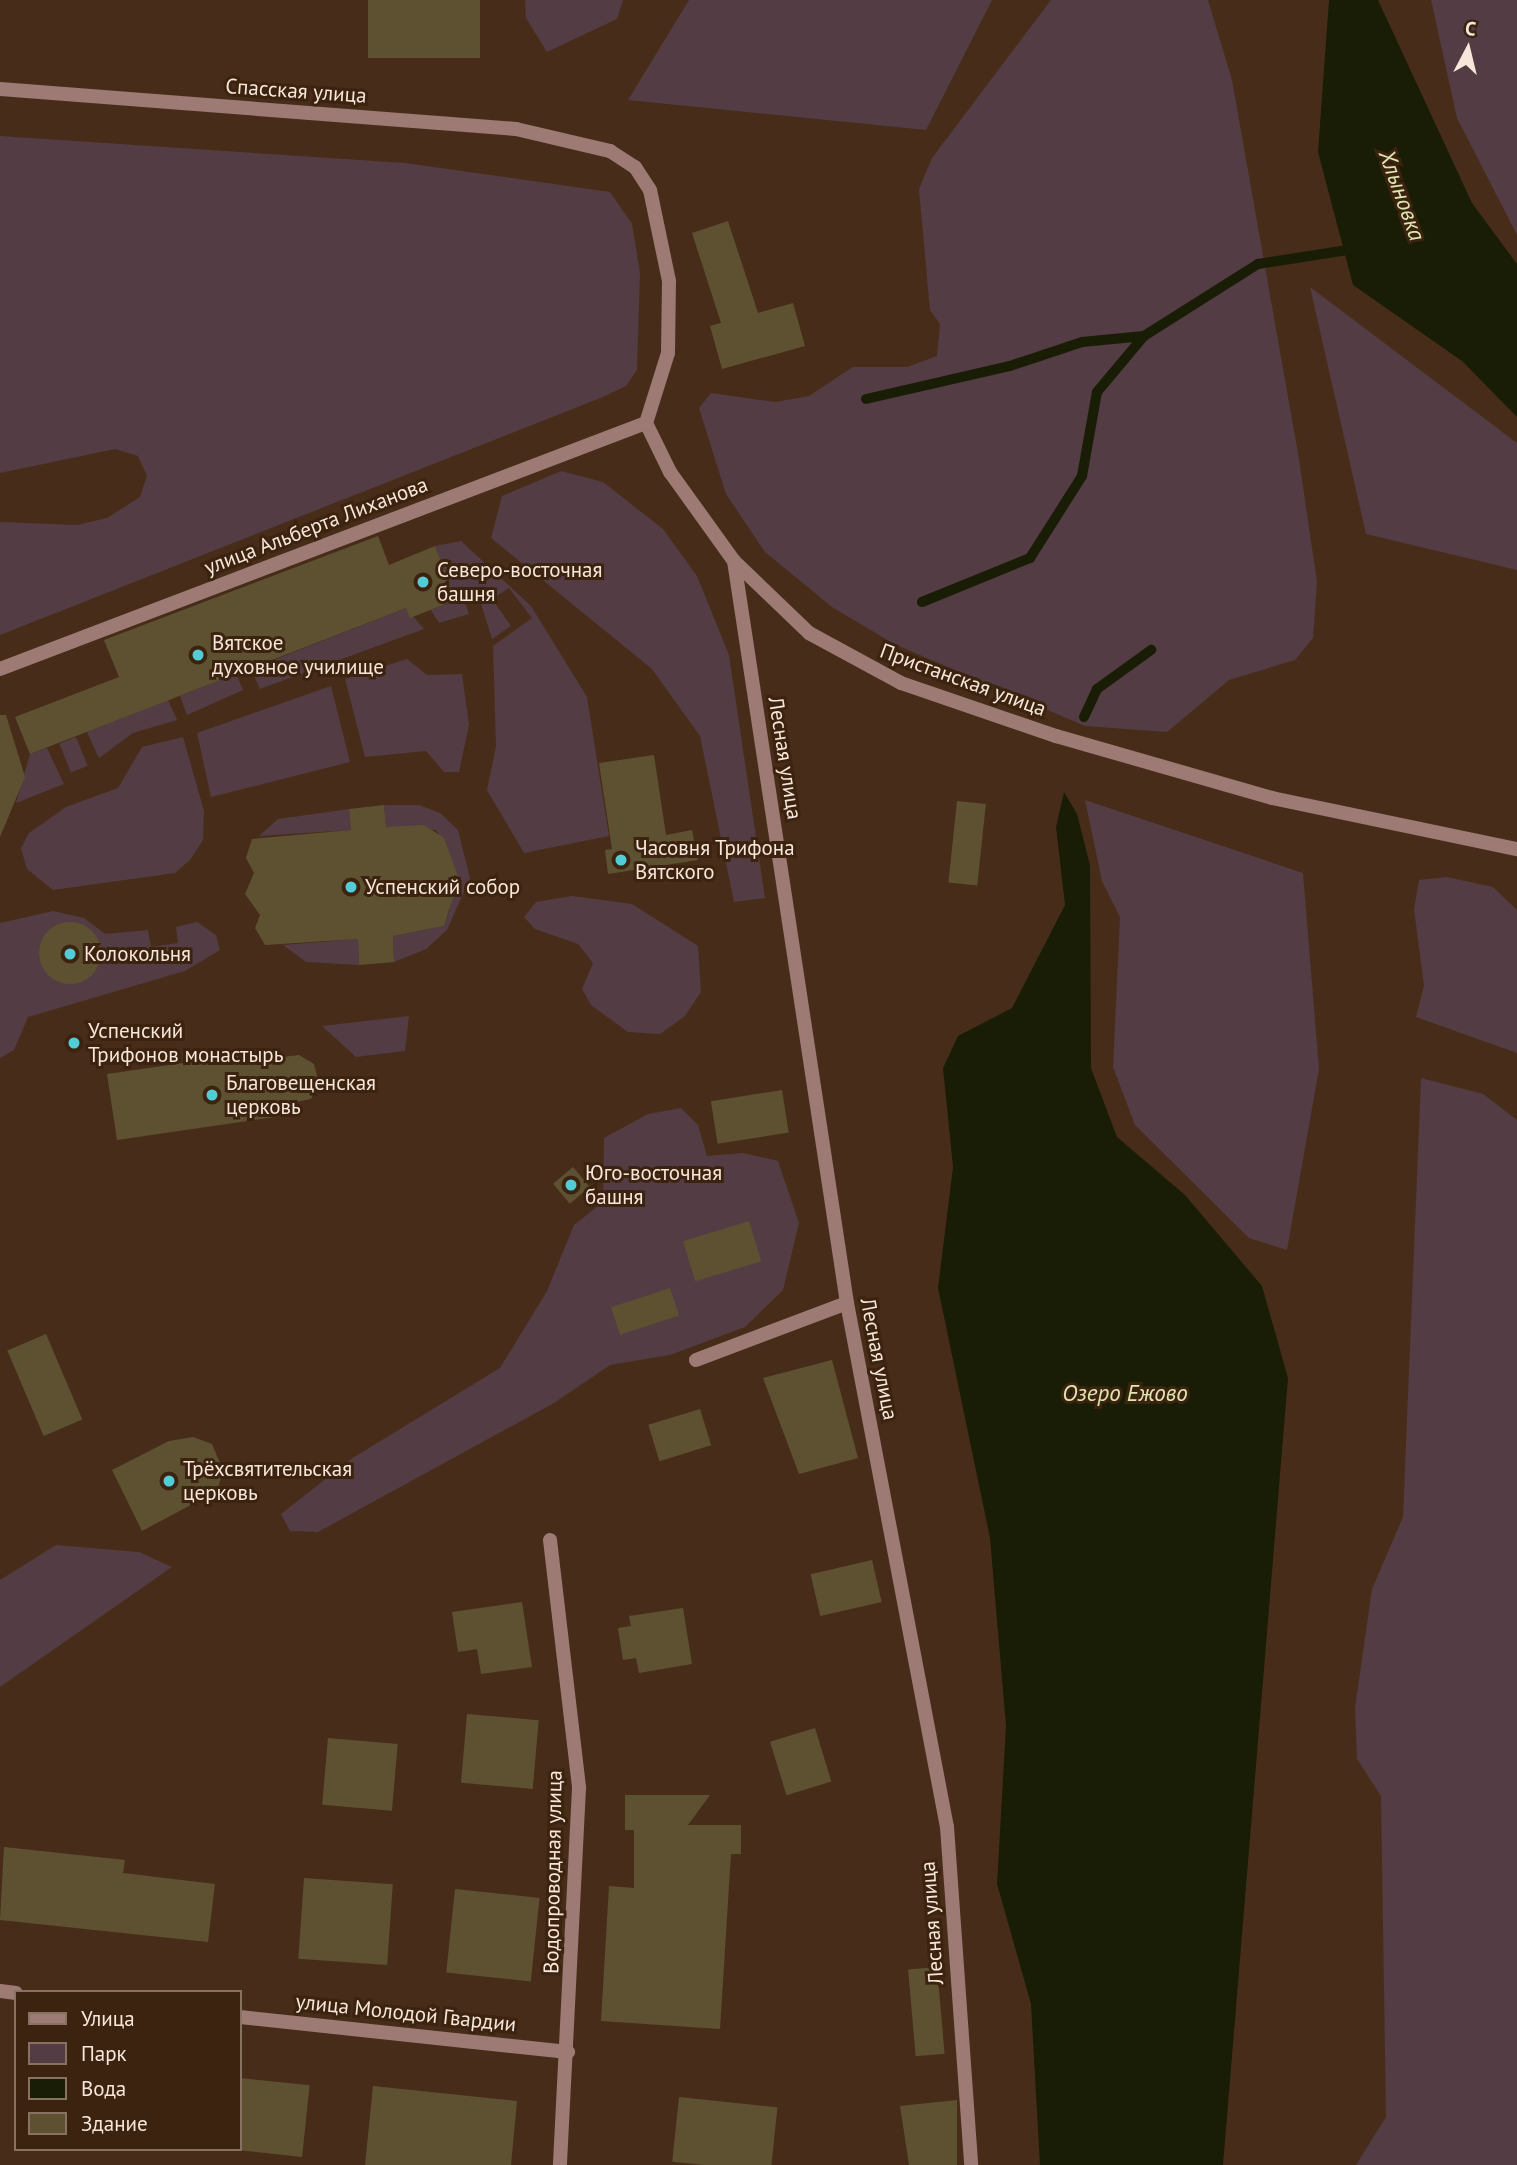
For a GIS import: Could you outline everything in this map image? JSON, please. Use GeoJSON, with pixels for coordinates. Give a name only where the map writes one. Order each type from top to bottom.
{"type":"FeatureCollection","features":[{"type":"Feature","properties":{"kind":"street","name":"Спасская улица"},"geometry":{"type":"LineString","coordinates":[[0,89],[516,129],[588,142],[635,167],[650,190],[660,225],[669,340],[646,423]]}},
{"type":"Feature","properties":{"kind":"street","name":"Пристанская улица"},"geometry":{"type":"LineString","coordinates":[[646,423],[670,472],[734,561],[809,634],[856,663],[943,699],[1272,798],[1517,849]]}},
{"type":"Feature","properties":{"kind":"street","name":"улица Альберта Лиханова"},"geometry":{"type":"LineString","coordinates":[[0,668],[646,423]]}},
{"type":"Feature","properties":{"kind":"street","name":"Лесная улица"},"geometry":{"type":"LineString","coordinates":[[734,561],[847,1303],[947,1827],[971,2165]]}},
{"type":"Feature","properties":{"kind":"street"},"geometry":{"type":"LineString","coordinates":[[696,1360],[847,1303]]}},
{"type":"Feature","properties":{"kind":"street","name":"Водопроводная улица"},"geometry":{"type":"LineString","coordinates":[[550,1540],[579,1788],[568,2052],[560,2165]]}},
{"type":"Feature","properties":{"kind":"street","name":"улица Молодой Гвардии"},"geometry":{"type":"LineString","coordinates":[[242,2017],[568,2052]]}},
{"type":"Feature","properties":{"kind":"green space"},"geometry":{"type":"Polygon","coordinates":[[[525,0],[623,0],[617,19],[547,52],[526,18],[525,0]]]}},
{"type":"Feature","properties":{"kind":"green space"},"geometry":{"type":"Polygon","coordinates":[[[689,0],[992,0],[926,130],[628,100],[689,0]]]}},
{"type":"Feature","properties":{"kind":"green space"},"geometry":{"type":"Polygon","coordinates":[[[1051,0],[1208,0],[1232,80],[1299,459],[1317,582],[1313,638],[1295,660],[1229,680],[1167,732],[1085,726],[894,644],[832,607],[765,552],[726,494],[699,408],[711,393],[775,402],[809,396],[853,367],[907,367],[937,356],[940,324],[930,310],[919,189],[932,158],[1051,0]]]}},
{"type":"Feature","properties":{"kind":"green space"},"geometry":{"type":"Polygon","coordinates":[[[1431,0],[1517,0],[1517,235],[1457,118],[1431,0]]]}},
{"type":"Feature","properties":{"kind":"green space"},"geometry":{"type":"Polygon","coordinates":[[[0,136],[405,163],[610,192],[632,224],[640,273],[637,370],[626,386],[603,397],[0,635],[0,522],[77,525],[107,518],[140,497],[147,476],[138,456],[115,449],[0,473],[0,136]]]}},
{"type":"Feature","properties":{"kind":"green space"},"geometry":{"type":"Polygon","coordinates":[[[1310,287],[1517,443],[1517,570],[1366,534],[1310,287]]]}},
{"type":"Feature","properties":{"kind":"green space"},"geometry":{"type":"Polygon","coordinates":[[[561,471],[603,482],[663,529],[697,576],[729,655],[765,898],[734,902],[700,736],[652,669],[491,538],[502,496],[561,471]]]}},
{"type":"Feature","properties":{"kind":"green space"},"geometry":{"type":"Polygon","coordinates":[[[461,541],[531,606],[587,697],[609,836],[524,853],[487,790],[496,746],[493,646],[532,618],[509,588],[492,599],[511,626],[492,639],[477,591],[463,597],[469,614],[439,623],[431,610],[456,600],[435,546],[461,541]]]}},
{"type":"Feature","properties":{"kind":"green space"},"geometry":{"type":"Polygon","coordinates":[[[406,608],[424,629],[260,689],[251,669],[406,608]]]}},
{"type":"Feature","properties":{"kind":"green space"},"geometry":{"type":"Polygon","coordinates":[[[407,659],[427,675],[462,674],[469,725],[459,772],[444,772],[426,751],[365,757],[345,679],[407,659]]]}},
{"type":"Feature","properties":{"kind":"green space"},"geometry":{"type":"Polygon","coordinates":[[[236,674],[243,690],[187,715],[180,696],[236,674]]]}},
{"type":"Feature","properties":{"kind":"green space"},"geometry":{"type":"Polygon","coordinates":[[[331,686],[350,762],[211,797],[197,733],[331,686]]]}},
{"type":"Feature","properties":{"kind":"green space"},"geometry":{"type":"Polygon","coordinates":[[[168,700],[177,720],[133,733],[99,758],[87,732],[168,700]]]}},
{"type":"Feature","properties":{"kind":"green space"},"geometry":{"type":"Polygon","coordinates":[[[76,737],[88,766],[71,772],[59,744],[76,737]]]}},
{"type":"Feature","properties":{"kind":"green space"},"geometry":{"type":"Polygon","coordinates":[[[183,737],[204,811],[203,840],[190,860],[175,873],[53,890],[27,869],[21,848],[29,833],[66,807],[118,788],[142,747],[183,737]]]}},
{"type":"Feature","properties":{"kind":"green space"},"geometry":{"type":"Polygon","coordinates":[[[47,748],[64,784],[16,803],[30,754],[47,748]]]}},
{"type":"Feature","properties":{"kind":"green space"},"geometry":{"type":"Polygon","coordinates":[[[1085,800],[1303,873],[1319,1069],[1287,1250],[1249,1238],[1135,1125],[1113,1067],[1120,917],[1102,881],[1085,800]]]}},
{"type":"Feature","properties":{"kind":"green space"},"geometry":{"type":"Polygon","coordinates":[[[384,805],[419,805],[440,813],[458,830],[470,878],[447,930],[426,949],[394,962],[393,936],[444,926],[450,909],[445,901],[459,879],[436,830],[386,828],[384,805]]]}},
{"type":"Feature","properties":{"kind":"green space"},"geometry":{"type":"Polygon","coordinates":[[[349,809],[351,830],[259,836],[278,819],[349,809]]]}},
{"type":"Feature","properties":{"kind":"green space"},"geometry":{"type":"Polygon","coordinates":[[[1447,877],[1493,887],[1517,910],[1517,1053],[1416,1017],[1424,986],[1414,909],[1419,880],[1447,877]]]}},
{"type":"Feature","properties":{"kind":"green space"},"geometry":{"type":"Polygon","coordinates":[[[572,896],[632,904],[698,946],[701,992],[685,1016],[660,1034],[628,1032],[591,1005],[582,989],[593,963],[578,944],[535,929],[524,917],[536,902],[572,896]]]}},
{"type":"Feature","properties":{"kind":"green space"},"geometry":{"type":"Polygon","coordinates":[[[53,911],[84,918],[105,934],[148,930],[151,947],[178,943],[176,927],[197,922],[216,935],[220,950],[185,971],[28,1017],[14,1050],[0,1058],[0,923],[53,911]]]}},
{"type":"Feature","properties":{"kind":"green space"},"geometry":{"type":"Polygon","coordinates":[[[358,939],[359,965],[306,962],[283,945],[358,939]]]}},
{"type":"Feature","properties":{"kind":"green space"},"geometry":{"type":"Polygon","coordinates":[[[409,1016],[405,1051],[356,1057],[322,1026],[409,1016]]]}},
{"type":"Feature","properties":{"kind":"green space"},"geometry":{"type":"Polygon","coordinates":[[[1421,1078],[1483,1094],[1517,1120],[1517,2165],[1356,2165],[1386,2117],[1381,1796],[1357,1759],[1355,1708],[1372,1589],[1403,1517],[1421,1078]]]}},
{"type":"Feature","properties":{"kind":"green space"},"geometry":{"type":"Polygon","coordinates":[[[681,1108],[698,1125],[707,1156],[743,1153],[778,1161],[799,1223],[783,1290],[745,1327],[670,1355],[610,1365],[554,1403],[318,1532],[290,1531],[281,1514],[351,1459],[500,1368],[547,1291],[574,1225],[603,1202],[604,1138],[648,1114],[681,1108]]]}},
{"type":"Feature","properties":{"kind":"green space"},"geometry":{"type":"Polygon","coordinates":[[[56,1545],[139,1552],[172,1567],[0,1687],[0,1580],[56,1545]]]}},
{"type":"Feature","properties":{"kind":"water","name":"Хлыновка"},"geometry":{"type":"Polygon","coordinates":[[[1329,0],[1378,0],[1472,203],[1517,264],[1517,417],[1462,361],[1353,285],[1318,152],[1329,0]]]}},
{"type":"Feature","properties":{"kind":"water","name":"Озеро Ежово"},"geometry":{"type":"Polygon","coordinates":[[[1064,792],[1077,814],[1090,865],[1091,1068],[1117,1137],[1185,1195],[1262,1286],[1288,1378],[1223,2165],[1040,2165],[1031,2004],[997,1884],[1006,1726],[990,1538],[938,1288],[953,1167],[943,1068],[958,1036],[1012,1008],[1065,905],[1056,827],[1064,792]]]}},
{"type":"Feature","properties":{"kind":"building"},"geometry":{"type":"Polygon","coordinates":[[[368,0],[480,0],[480,58],[368,58],[368,0]]]}},
{"type":"Feature","properties":{"kind":"building"},"geometry":{"type":"Polygon","coordinates":[[[728,221],[758,313],[793,303],[805,346],[722,369],[710,326],[721,323],[692,233],[728,221]]]}},
{"type":"Feature","properties":{"kind":"building","name":"Вятское духовное училище"},"geometry":{"type":"Polygon","coordinates":[[[378,536],[389,565],[435,546],[456,600],[410,618],[406,608],[30,754],[15,717],[119,677],[104,640],[378,536]]]}},
{"type":"Feature","properties":{"kind":"building"},"geometry":{"type":"Polygon","coordinates":[[[0,715],[6,715],[25,777],[0,837],[0,715]]]}},
{"type":"Feature","properties":{"kind":"building"},"geometry":{"type":"Polygon","coordinates":[[[654,755],[666,835],[692,830],[698,860],[608,874],[605,850],[612,849],[599,763],[654,755]]]}},
{"type":"Feature","properties":{"kind":"building"},"geometry":{"type":"Polygon","coordinates":[[[957,801],[986,804],[977,886],[948,883],[957,801]]]}},
{"type":"Feature","properties":{"kind":"building","name":"Успенский собор"},"geometry":{"type":"Polygon","coordinates":[[[384,805],[386,827],[424,825],[444,838],[459,879],[444,926],[393,936],[394,962],[359,965],[358,939],[265,945],[255,928],[260,915],[245,894],[254,873],[246,858],[252,839],[351,830],[349,809],[384,805]]]}},
{"type":"Feature","properties":{"kind":"building","name":"Колокольня"},"geometry":{"type":"Polygon","coordinates":[[[70,922],[82,924],[92,931],[99,941],[99,965],[92,975],[82,982],[70,984],[58,982],[48,975],[41,965],[39,953],[41,941],[48,931],[58,924],[70,922]]]}},
{"type":"Feature","properties":{"kind":"building","name":"Благовещенская церковь"},"geometry":{"type":"Polygon","coordinates":[[[273,1050],[274,1058],[299,1055],[314,1064],[319,1084],[311,1099],[281,1105],[282,1116],[117,1140],[107,1074],[273,1050]]]}},
{"type":"Feature","properties":{"kind":"building"},"geometry":{"type":"Polygon","coordinates":[[[782,1090],[789,1132],[718,1144],[711,1101],[782,1090]]]}},
{"type":"Feature","properties":{"kind":"building","name":"Юго-восточная башня"},"geometry":{"type":"Polygon","coordinates":[[[573,1167],[590,1187],[570,1204],[553,1184],[573,1167]]]}},
{"type":"Feature","properties":{"kind":"building"},"geometry":{"type":"Polygon","coordinates":[[[749,1221],[761,1261],[695,1281],[683,1241],[749,1221]]]}},
{"type":"Feature","properties":{"kind":"building"},"geometry":{"type":"Polygon","coordinates":[[[670,1288],[679,1316],[620,1335],[611,1307],[670,1288]]]}},
{"type":"Feature","properties":{"kind":"building"},"geometry":{"type":"Polygon","coordinates":[[[46,1334],[82,1420],[44,1436],[7,1350],[46,1334]]]}},
{"type":"Feature","properties":{"kind":"building"},"geometry":{"type":"Polygon","coordinates":[[[832,1360],[858,1458],[799,1474],[763,1378],[832,1360]]]}},
{"type":"Feature","properties":{"kind":"building"},"geometry":{"type":"Polygon","coordinates":[[[700,1409],[711,1445],[659,1461],[648,1425],[700,1409]]]}},
{"type":"Feature","properties":{"kind":"building","name":"Трёхсвятительская церковь"},"geometry":{"type":"Polygon","coordinates":[[[193,1437],[212,1444],[223,1470],[217,1491],[142,1531],[112,1470],[169,1441],[193,1437]]]}},
{"type":"Feature","properties":{"kind":"building"},"geometry":{"type":"Polygon","coordinates":[[[872,1560],[882,1602],[820,1616],[811,1574],[872,1560]]]}},
{"type":"Feature","properties":{"kind":"building"},"geometry":{"type":"Polygon","coordinates":[[[522,1602],[532,1667],[481,1674],[477,1649],[458,1652],[452,1612],[522,1602]]]}},
{"type":"Feature","properties":{"kind":"building"},"geometry":{"type":"Polygon","coordinates":[[[683,1608],[692,1664],[639,1673],[636,1658],[623,1660],[618,1628],[631,1626],[629,1616],[683,1608]]]}},
{"type":"Feature","properties":{"kind":"building"},"geometry":{"type":"Polygon","coordinates":[[[467,1714],[539,1720],[533,1789],[461,1783],[467,1714]]]}},
{"type":"Feature","properties":{"kind":"building"},"geometry":{"type":"Polygon","coordinates":[[[815,1728],[831,1782],[786,1795],[770,1742],[815,1728]]]}},
{"type":"Feature","properties":{"kind":"building"},"geometry":{"type":"Polygon","coordinates":[[[328,1738],[398,1744],[392,1811],[322,1805],[328,1738]]]}},
{"type":"Feature","properties":{"kind":"building"},"geometry":{"type":"Polygon","coordinates":[[[625,1795],[710,1795],[688,1825],[741,1825],[741,1854],[731,1854],[720,2029],[601,2021],[609,1886],[634,1888],[634,1830],[625,1830],[625,1795]]]}},
{"type":"Feature","properties":{"kind":"building"},"geometry":{"type":"Polygon","coordinates":[[[4,1847],[125,1860],[123,1873],[215,1884],[208,1942],[0,1920],[4,1847]]]}},
{"type":"Feature","properties":{"kind":"building"},"geometry":{"type":"Polygon","coordinates":[[[304,1878],[393,1884],[387,1965],[298,1959],[304,1878]]]}},
{"type":"Feature","properties":{"kind":"building"},"geometry":{"type":"Polygon","coordinates":[[[455,1889],[540,1898],[531,1981],[446,1973],[455,1889]]]}},
{"type":"Feature","properties":{"kind":"building"},"geometry":{"type":"Polygon","coordinates":[[[937,1967],[945,2054],[916,2056],[908,1970],[937,1967]]]}},
{"type":"Feature","properties":{"kind":"building"},"geometry":{"type":"Polygon","coordinates":[[[242,2078],[310,2085],[302,2157],[242,2151],[242,2078]]]}},
{"type":"Feature","properties":{"kind":"building"},"geometry":{"type":"Polygon","coordinates":[[[373,2086],[517,2101],[511,2165],[365,2165],[373,2086]]]}},
{"type":"Feature","properties":{"kind":"building"},"geometry":{"type":"Polygon","coordinates":[[[679,2097],[777,2107],[771,2165],[704,2165],[672,2162],[679,2097]]]}},
{"type":"Feature","properties":{"kind":"building"},"geometry":{"type":"Polygon","coordinates":[[[957,2100],[957,2165],[909,2165],[900,2106],[957,2100]]]}},
{"type":"Feature","properties":{"kind":"waterway"},"geometry":{"type":"LineString","coordinates":[[922,602],[1030,558],[1082,476],[1097,392],[1144,336],[1258,264],[1354,249]]}},
{"type":"Feature","properties":{"kind":"waterway"},"geometry":{"type":"LineString","coordinates":[[866,399],[1010,366],[1082,342],[1144,336]]}},
{"type":"Feature","properties":{"kind":"waterway"},"geometry":{"type":"LineString","coordinates":[[1084,717],[1097,689],[1151,650]]}},
{"type":"Feature","properties":{"kind":"place","name":"Северо-восточная башня"},"geometry":{"type":"Point","coordinates":[423,582]}},
{"type":"Feature","properties":{"kind":"place","name":"Вятское духовное училище"},"geometry":{"type":"Point","coordinates":[198,655]}},
{"type":"Feature","properties":{"kind":"place","name":"Часовня Трифона Вятского"},"geometry":{"type":"Point","coordinates":[621,860]}},
{"type":"Feature","properties":{"kind":"place","name":"Успенский собор"},"geometry":{"type":"Point","coordinates":[351,887]}},
{"type":"Feature","properties":{"kind":"place","name":"Колокольня"},"geometry":{"type":"Point","coordinates":[70,954]}},
{"type":"Feature","properties":{"kind":"place","name":"Успенский Трифонов монастырь"},"geometry":{"type":"Point","coordinates":[74,1043]}},
{"type":"Feature","properties":{"kind":"place","name":"Благовещенская церковь"},"geometry":{"type":"Point","coordinates":[212,1095]}},
{"type":"Feature","properties":{"kind":"place","name":"Юго-восточная башня"},"geometry":{"type":"Point","coordinates":[571,1185]}},
{"type":"Feature","properties":{"kind":"place","name":"Трёхсвятительская церковь"},"geometry":{"type":"Point","coordinates":[169,1481]}}]}
